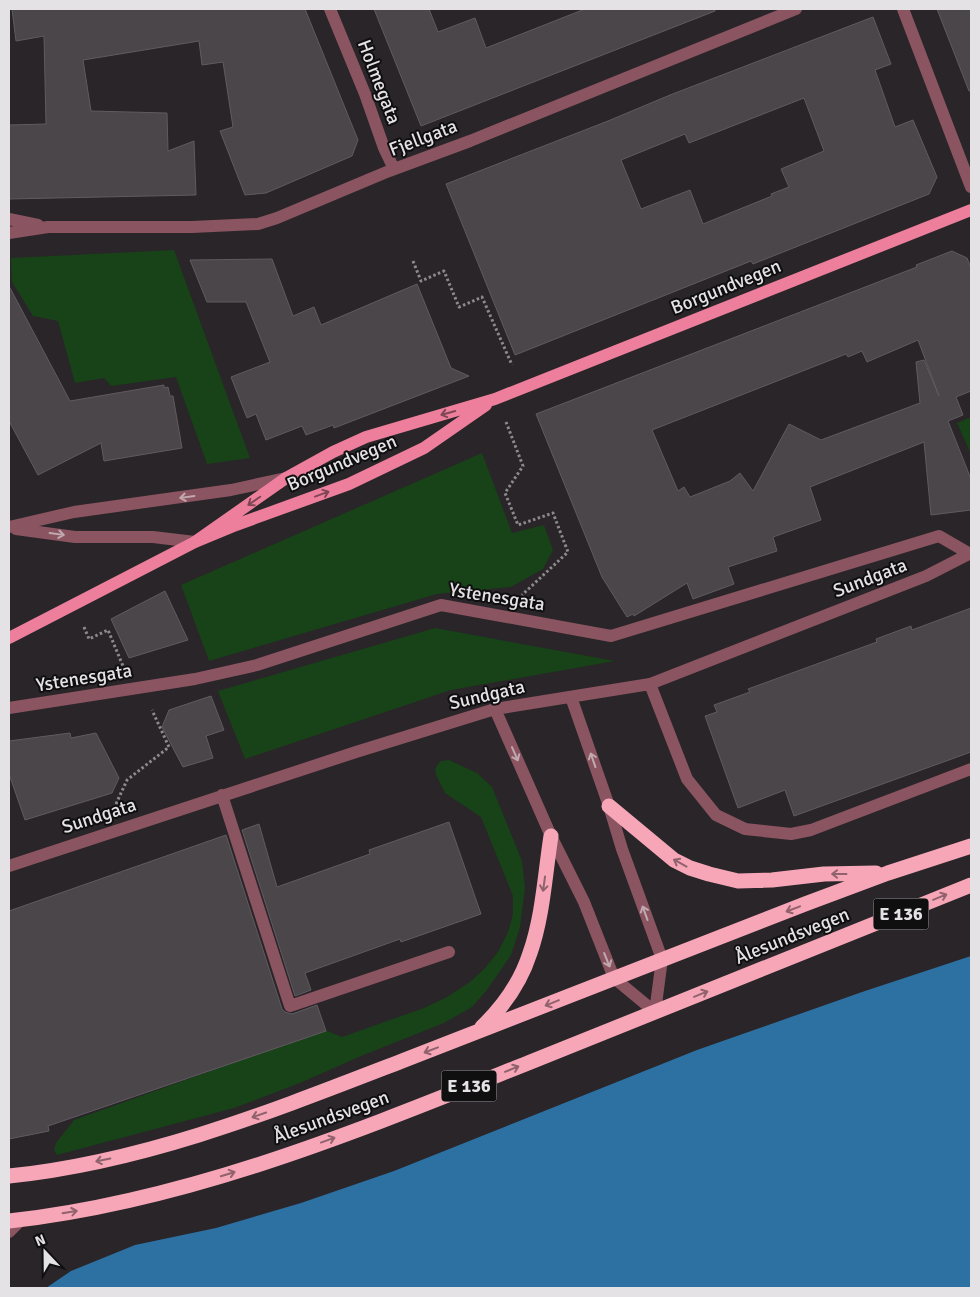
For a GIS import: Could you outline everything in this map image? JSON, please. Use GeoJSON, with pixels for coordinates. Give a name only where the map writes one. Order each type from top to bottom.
{"type":"FeatureCollection","features":[{"type":"Feature","properties":{"kind":"highway","name":"E 136"},"geometry":{"type":"LineString","coordinates":[[609,806],[674,860],[690,868],[738,881],[772,880],[824,874],[888,873]]}},
{"type":"Feature","properties":{"kind":"highway","name":"E 136"},"geometry":{"type":"LineString","coordinates":[[476,1032],[495,1014],[514,987],[531,953],[539,918],[551,836]]}},
{"type":"Feature","properties":{"kind":"highway","name":"Ålesundsvegen"},"geometry":{"type":"LineString","coordinates":[[9,1176],[67,1168],[133,1154],[190,1138],[305,1099],[662,959],[888,873],[971,846]]}},
{"type":"Feature","properties":{"kind":"highway","name":"Ålesundsvegen"},"geometry":{"type":"LineString","coordinates":[[15,1220],[76,1211],[176,1190],[282,1157],[393,1117],[971,885]]}},
{"type":"Feature","properties":{"kind":"main road","name":"Borgundvegen"},"geometry":{"type":"LineString","coordinates":[[195,542],[286,478],[333,452],[366,437],[496,399],[971,210]]}},
{"type":"Feature","properties":{"kind":"main road","name":"Borgundvegen"},"geometry":{"type":"LineString","coordinates":[[9,638],[195,542],[349,484],[424,448],[496,399]]}},
{"type":"Feature","properties":{"kind":"street","name":"Holmegata"},"geometry":{"type":"LineString","coordinates":[[330,9],[394,169]]}},
{"type":"Feature","properties":{"kind":"street","name":"Fjellgata"},"geometry":{"type":"LineString","coordinates":[[9,233],[48,227],[192,227],[258,224],[277,218],[394,169],[470,141],[796,9]]}},
{"type":"Feature","properties":{"kind":"street"},"geometry":{"type":"LineString","coordinates":[[903,9],[971,187]]}},
{"type":"Feature","properties":{"kind":"street","name":"Fjellgata"},"geometry":{"type":"LineString","coordinates":[[9,219],[48,227]]}},
{"type":"Feature","properties":{"kind":"street","name":"Borgundvegen"},"geometry":{"type":"LineString","coordinates":[[9,528],[74,512],[231,490],[286,478]]}},
{"type":"Feature","properties":{"kind":"street","name":"Borgundvegen"},"geometry":{"type":"LineString","coordinates":[[9,528],[75,537],[153,537],[195,542]]}},
{"type":"Feature","properties":{"kind":"street","name":"Ystenesgata"},"geometry":{"type":"LineString","coordinates":[[9,708],[195,679],[257,665],[441,605],[611,636],[939,536],[970,554]]}},
{"type":"Feature","properties":{"kind":"street","name":"Sundgata"},"geometry":{"type":"LineString","coordinates":[[9,866],[222,795],[495,709],[650,684],[926,576],[970,554]]}},
{"type":"Feature","properties":{"kind":"street"},"geometry":{"type":"LineString","coordinates":[[650,684],[687,779],[716,815],[745,829],[791,834],[811,830],[971,769]]}},
{"type":"Feature","properties":{"kind":"street"},"geometry":{"type":"LineString","coordinates":[[571,697],[622,849],[662,959],[655,1012]]}},
{"type":"Feature","properties":{"kind":"street"},"geometry":{"type":"LineString","coordinates":[[495,709],[551,836],[584,902],[614,978],[655,1012]]}},
{"type":"Feature","properties":{"kind":"street"},"geometry":{"type":"LineString","coordinates":[[222,795],[290,1006],[449,952]]}},
{"type":"Feature","properties":{"kind":"street"},"geometry":{"type":"LineString","coordinates":[[9,1232],[15,1220]]}},
{"type":"Feature","properties":{"kind":"path"},"geometry":{"type":"LineString","coordinates":[[413,261],[421,281],[444,271],[459,307],[482,297],[492,320]]}},
{"type":"Feature","properties":{"kind":"path"},"geometry":{"type":"LineString","coordinates":[[496,399],[523,466],[505,493],[518,525],[553,513],[568,552],[500,616]]}},
{"type":"Feature","properties":{"kind":"path"},"geometry":{"type":"LineString","coordinates":[[89,639],[108,630],[125,670]]}},
{"type":"Feature","properties":{"kind":"path"},"geometry":{"type":"LineString","coordinates":[[126,780],[169,747],[149,704]]}},
{"type":"Feature","properties":{"kind":"green space"},"geometry":{"type":"Polygon","coordinates":[[[174,250],[250,458],[207,464],[176,377],[111,386],[104,378],[75,383],[58,321],[33,316],[12,282],[11,258],[174,250]]]}},
{"type":"Feature","properties":{"kind":"green space"},"geometry":{"type":"Polygon","coordinates":[[[971,417],[971,454],[957,423],[971,417]]]}},
{"type":"Feature","properties":{"kind":"green space"},"geometry":{"type":"Polygon","coordinates":[[[482,453],[512,533],[544,525],[553,550],[543,569],[511,587],[437,594],[209,661],[181,585],[482,453]]]}},
{"type":"Feature","properties":{"kind":"green space"},"geometry":{"type":"Polygon","coordinates":[[[435,628],[615,661],[451,690],[245,759],[218,691],[435,628]]]}},
{"type":"Feature","properties":{"kind":"green space"},"geometry":{"type":"Polygon","coordinates":[[[449,760],[477,773],[492,787],[522,861],[525,888],[520,927],[511,955],[487,990],[472,1007],[444,1023],[300,1083],[234,1108],[57,1155],[54,1150],[56,1143],[74,1120],[325,1030],[342,1037],[424,1008],[447,997],[470,982],[485,968],[498,952],[508,932],[513,914],[513,896],[481,817],[445,793],[436,775],[435,769],[438,764],[441,761],[449,760]]]}},
{"type":"Feature","properties":{"kind":"water"},"geometry":{"type":"Polygon","coordinates":[[[971,956],[971,1288],[46,1288],[71,1271],[135,1245],[216,1228],[301,1203],[394,1171],[697,1050],[971,956]]]}},
{"type":"Feature","properties":{"kind":"building"},"geometry":{"type":"Polygon","coordinates":[[[12,9],[305,9],[358,140],[352,156],[266,193],[245,195],[220,131],[233,127],[223,62],[202,65],[199,41],[83,60],[91,111],[167,113],[168,151],[194,141],[196,195],[9,199],[9,125],[46,124],[44,36],[16,41],[12,9]]]}},
{"type":"Feature","properties":{"kind":"building"},"geometry":{"type":"Polygon","coordinates":[[[374,9],[429,9],[438,32],[475,18],[486,48],[585,9],[715,9],[715,11],[421,126],[374,9]]]}},
{"type":"Feature","properties":{"kind":"building"},"geometry":{"type":"Polygon","coordinates":[[[937,9],[971,9],[971,91],[969,91],[937,9]]]}},
{"type":"Feature","properties":{"kind":"building"},"geometry":{"type":"Polygon","coordinates":[[[873,17],[891,64],[875,70],[895,127],[913,120],[937,177],[929,194],[753,264],[751,261],[515,355],[446,184],[873,17]],[[804,98],[689,143],[685,134],[621,160],[641,209],[690,190],[703,224],[772,196],[771,194],[789,187],[781,169],[824,151],[804,98]]]}},
{"type":"Feature","properties":{"kind":"building"},"geometry":{"type":"Polygon","coordinates":[[[952,251],[967,258],[971,268],[971,391],[956,397],[963,415],[948,421],[971,479],[971,510],[931,515],[924,442],[810,487],[821,520],[773,537],[777,551],[728,567],[734,584],[693,599],[687,583],[634,616],[633,614],[627,617],[602,577],[536,414],[917,267],[916,265],[952,251]],[[918,340],[867,362],[862,351],[848,357],[846,354],[652,430],[678,491],[684,487],[690,497],[730,481],[740,473],[753,491],[789,424],[821,440],[920,403],[916,362],[924,360],[939,396],[918,340]]]}},
{"type":"Feature","properties":{"kind":"building"},"geometry":{"type":"Polygon","coordinates":[[[272,259],[293,316],[314,307],[321,325],[417,284],[451,368],[469,376],[334,428],[333,425],[306,435],[302,426],[266,440],[256,414],[247,418],[231,377],[270,362],[246,302],[207,302],[190,260],[272,259]]]}},
{"type":"Feature","properties":{"kind":"building"},"geometry":{"type":"Polygon","coordinates":[[[9,286],[70,401],[164,385],[164,388],[168,387],[170,396],[173,396],[182,448],[104,461],[101,443],[38,475],[9,421],[9,286]]]}},
{"type":"Feature","properties":{"kind":"building"},"geometry":{"type":"Polygon","coordinates":[[[165,591],[188,640],[129,658],[111,619],[165,591]]]}},
{"type":"Feature","properties":{"kind":"building"},"geometry":{"type":"Polygon","coordinates":[[[971,608],[971,752],[794,816],[785,790],[738,808],[705,716],[717,712],[714,705],[750,692],[748,689],[877,642],[876,639],[911,626],[912,630],[971,608]]]}},
{"type":"Feature","properties":{"kind":"building"},"geometry":{"type":"Polygon","coordinates":[[[211,696],[224,730],[206,736],[213,758],[183,767],[162,727],[169,710],[211,696]]]}},
{"type":"Feature","properties":{"kind":"building"},"geometry":{"type":"Polygon","coordinates":[[[70,733],[71,738],[96,733],[119,778],[112,793],[25,820],[9,774],[9,741],[70,733]]]}},
{"type":"Feature","properties":{"kind":"building"},"geometry":{"type":"Polygon","coordinates":[[[449,822],[481,914],[401,942],[400,939],[305,973],[311,990],[295,996],[242,830],[259,824],[277,887],[370,854],[369,850],[449,822]]]}},
{"type":"Feature","properties":{"kind":"building"},"geometry":{"type":"Polygon","coordinates":[[[226,835],[282,1009],[292,1014],[317,1005],[326,1031],[48,1126],[49,1131],[9,1139],[9,911],[226,835]]]}}]}
